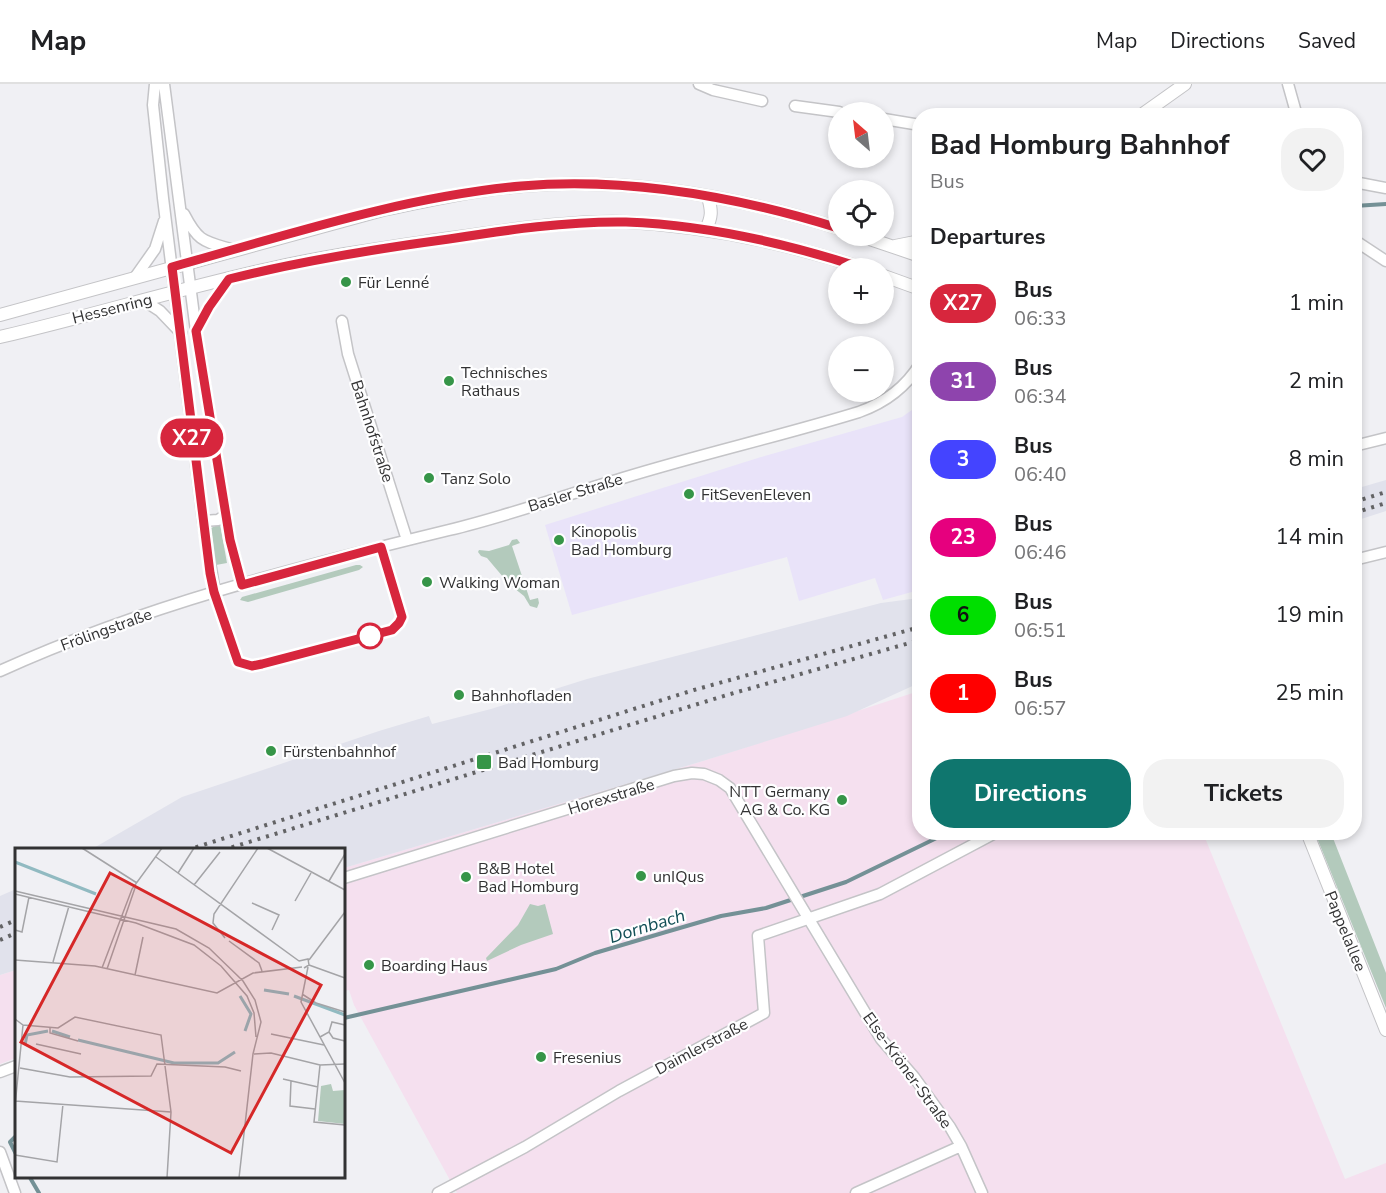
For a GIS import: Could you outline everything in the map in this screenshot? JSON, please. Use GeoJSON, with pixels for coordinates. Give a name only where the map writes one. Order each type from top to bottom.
{"type":"FeatureCollection","features":[{"type":"Feature","properties":{"kind":"street"},"geometry":{"type":"LineString","coordinates":[[155,84],[153,105],[202,521],[214,592]]}},
{"type":"Feature","properties":{"kind":"street"},"geometry":{"type":"LineString","coordinates":[[164,84],[196,331],[230,540],[242,585]]}},
{"type":"Feature","properties":{"kind":"street"},"geometry":{"type":"LineString","coordinates":[[699,84],[713,90],[762,102]]}},
{"type":"Feature","properties":{"kind":"street"},"geometry":{"type":"LineString","coordinates":[[1151,108],[1185,84]]}},
{"type":"Feature","properties":{"kind":"street"},"geometry":{"type":"LineString","coordinates":[[1288,84],[1295,108]]}},
{"type":"Feature","properties":{"kind":"street"},"geometry":{"type":"LineString","coordinates":[[795,106],[828,110]]}},
{"type":"Feature","properties":{"kind":"street"},"geometry":{"type":"LineString","coordinates":[[894,121],[912,124]]}},
{"type":"Feature","properties":{"kind":"street","name":"Hessenring"},"geometry":{"type":"LineString","coordinates":[[0,315],[383,210],[490,190],[541,185],[593,184],[708,198],[768,209],[828,225]]}},
{"type":"Feature","properties":{"kind":"street"},"geometry":{"type":"LineString","coordinates":[[1362,184],[1386,188]]}},
{"type":"Feature","properties":{"kind":"street"},"geometry":{"type":"LineString","coordinates":[[706,230],[712,219],[708,198]]}},
{"type":"Feature","properties":{"kind":"street"},"geometry":{"type":"LineString","coordinates":[[181,209],[194,233],[201,240],[234,250]]}},
{"type":"Feature","properties":{"kind":"street"},"geometry":{"type":"LineString","coordinates":[[136,276],[155,249],[166,215]]}},
{"type":"Feature","properties":{"kind":"street","name":"Hessenring"},"geometry":{"type":"LineString","coordinates":[[0,337],[302,262],[434,241],[552,226],[626,222],[706,230],[778,244],[831,258]]}},
{"type":"Feature","properties":{"kind":"street"},"geometry":{"type":"LineString","coordinates":[[894,247],[912,243]]}},
{"type":"Feature","properties":{"kind":"street"},"geometry":{"type":"LineString","coordinates":[[1362,245],[1386,261]]}},
{"type":"Feature","properties":{"kind":"street"},"geometry":{"type":"LineString","coordinates":[[891,246],[912,253]]}},
{"type":"Feature","properties":{"kind":"street"},"geometry":{"type":"LineString","coordinates":[[196,331],[209,307],[229,279]]}},
{"type":"Feature","properties":{"kind":"street"},"geometry":{"type":"LineString","coordinates":[[894,280],[912,286]]}},
{"type":"Feature","properties":{"kind":"street"},"geometry":{"type":"LineString","coordinates":[[143,300],[160,311],[181,334]]}},
{"type":"Feature","properties":{"kind":"street","name":"Bahnhofstraße"},"geometry":{"type":"LineString","coordinates":[[342,321],[348,354],[407,540]]}},
{"type":"Feature","properties":{"kind":"street","name":"Basler Straße"},"geometry":{"type":"LineString","coordinates":[[214,592],[451,530],[624,478],[859,412],[893,394],[912,376]]}},
{"type":"Feature","properties":{"kind":"street"},"geometry":{"type":"LineString","coordinates":[[1362,444],[1386,438]]}},
{"type":"Feature","properties":{"kind":"street"},"geometry":{"type":"LineString","coordinates":[[202,521],[218,520],[226,515]]}},
{"type":"Feature","properties":{"kind":"street"},"geometry":{"type":"LineString","coordinates":[[1362,559],[1386,552]]}},
{"type":"Feature","properties":{"kind":"street","name":"Frölingstraße"},"geometry":{"type":"LineString","coordinates":[[0,671],[81,637],[214,592]]}},
{"type":"Feature","properties":{"kind":"street","name":"Horexstraße"},"geometry":{"type":"LineString","coordinates":[[345,878],[674,776],[704,774],[719,780],[730,788],[809,919]]}},
{"type":"Feature","properties":{"kind":"street","name":"Daimlerstraße"},"geometry":{"type":"LineString","coordinates":[[438,1193],[525,1147],[619,1091],[764,1012],[758,936],[880,894],[982,840]]}},
{"type":"Feature","properties":{"kind":"street","name":"Pappelallee"},"geometry":{"type":"LineString","coordinates":[[1310,840],[1386,1030]]}},
{"type":"Feature","properties":{"kind":"street","name":"Else-Kröner-Straße"},"geometry":{"type":"LineString","coordinates":[[809,919],[881,1039],[914,1077],[950,1127],[982,1193]]}},
{"type":"Feature","properties":{"kind":"street"},"geometry":{"type":"LineString","coordinates":[[0,1072],[15,1066]]}},
{"type":"Feature","properties":{"kind":"street"},"geometry":{"type":"LineString","coordinates":[[856,1193],[961,1146]]}},
{"type":"Feature","properties":{"kind":"street"},"geometry":{"type":"LineString","coordinates":[[0,1152],[15,1193]]}},
{"type":"Feature","properties":{"kind":"shaded area"},"geometry":{"type":"Polygon","coordinates":[[[912,410],[912,592],[883,600],[875,578],[799,601],[787,557],[572,615],[545,525],[761,457],[902,417],[912,410]]]}},
{"type":"Feature","properties":{"kind":"shaded area"},"geometry":{"type":"Polygon","coordinates":[[[1386,480],[1386,511],[1362,519],[1362,487],[1386,480]]]}},
{"type":"Feature","properties":{"kind":"shaded area"},"geometry":{"type":"Polygon","coordinates":[[[912,599],[912,686],[847,716],[703,761],[345,868],[345,848],[94,848],[182,797],[379,731],[429,716],[432,724],[491,709],[587,679],[881,603],[912,599]]]}},
{"type":"Feature","properties":{"kind":"shaded area"},"geometry":{"type":"Polygon","coordinates":[[[912,693],[912,840],[1206,840],[1345,1179],[1386,1163],[1386,1193],[457,1193],[354,1005],[349,990],[345,991],[345,868],[703,761],[912,693]]]}},
{"type":"Feature","properties":{"kind":"shaded area"},"geometry":{"type":"Polygon","coordinates":[[[15,889],[15,970],[0,975],[0,896],[15,889]]]}},
{"type":"Feature","properties":{"kind":"shaded area"},"geometry":{"type":"Polygon","coordinates":[[[15,970],[15,1058],[0,1064],[0,975],[15,970]]]}},
{"type":"Feature","properties":{"kind":"green space"},"geometry":{"type":"Polygon","coordinates":[[[220,524],[227,563],[216,565],[211,528],[220,524]]]}},
{"type":"Feature","properties":{"kind":"green space"},"geometry":{"type":"Polygon","coordinates":[[[517,539],[520,543],[512,546],[530,600],[538,598],[537,608],[530,606],[524,596],[509,584],[487,558],[478,552],[509,545],[512,540],[517,539]]]}},
{"type":"Feature","properties":{"kind":"green space"},"geometry":{"type":"Polygon","coordinates":[[[356,565],[363,567],[248,602],[240,600],[242,597],[356,565]]]}},
{"type":"Feature","properties":{"kind":"green space"},"geometry":{"type":"Polygon","coordinates":[[[1318,840],[1334,840],[1386,973],[1386,1008],[1318,840]]]}},
{"type":"Feature","properties":{"kind":"green space"},"geometry":{"type":"Polygon","coordinates":[[[530,904],[538,906],[545,904],[553,934],[521,945],[487,961],[486,958],[518,925],[530,904]]]}},
{"type":"Feature","properties":{"kind":"waterway","name":"Dornbach"},"geometry":{"type":"LineString","coordinates":[[1362,206],[1386,204]]}},
{"type":"Feature","properties":{"kind":"waterway","name":"Dornbach"},"geometry":{"type":"LineString","coordinates":[[345,1018],[556,969],[595,953],[721,916],[766,908],[846,882],[933,840]]}},
{"type":"Feature","properties":{"kind":"waterway","name":"Dornbach"},"geometry":{"type":"LineString","coordinates":[[15,1137],[10,1142],[15,1152]]}},
{"type":"Feature","properties":{"kind":"waterway","name":"Dornbach"},"geometry":{"type":"LineString","coordinates":[[30,1178],[39,1193]]}},
{"type":"Feature","properties":{"kind":"railway"},"geometry":{"type":"LineString","coordinates":[[1362,500],[1386,492]]}},
{"type":"Feature","properties":{"kind":"railway"},"geometry":{"type":"LineString","coordinates":[[1362,510],[1386,503]]}},
{"type":"Feature","properties":{"kind":"railway"},"geometry":{"type":"LineString","coordinates":[[193,848],[694,690],[912,629]]}},
{"type":"Feature","properties":{"kind":"railway"},"geometry":{"type":"LineString","coordinates":[[230,848],[727,695],[912,642]]}},
{"type":"Feature","properties":{"kind":"railway"},"geometry":{"type":"LineString","coordinates":[[0,927],[15,920]]}},
{"type":"Feature","properties":{"kind":"railway"},"geometry":{"type":"LineString","coordinates":[[0,940],[15,933]]}},
{"type":"Feature","properties":{"kind":"bus line","name":"X27"},"geometry":{"type":"LineString","coordinates":[[828,225],[768,209],[630,187],[593,184],[523,186],[440,198],[383,210],[172,267],[210,573],[234,656],[238,662],[252,666],[262,664],[392,630],[402,617],[381,547],[242,585],[230,540],[196,331],[209,307],[229,279],[302,262],[434,241],[502,231],[592,223],[626,222],[706,230],[778,244],[831,258]]}},
{"type":"Feature","properties":{"kind":"place","name":"Für Lenné"},"geometry":{"type":"Point","coordinates":[346,282]}},
{"type":"Feature","properties":{"kind":"place","name":"Technisches Rathaus"},"geometry":{"type":"Point","coordinates":[449,381]}},
{"type":"Feature","properties":{"kind":"place","name":"Tanz Solo"},"geometry":{"type":"Point","coordinates":[429,478]}},
{"type":"Feature","properties":{"kind":"place","name":"FitSevenEleven"},"geometry":{"type":"Point","coordinates":[689,494]}},
{"type":"Feature","properties":{"kind":"place","name":"Kinopolis Bad Homburg"},"geometry":{"type":"Point","coordinates":[559,540]}},
{"type":"Feature","properties":{"kind":"place","name":"Walking Woman"},"geometry":{"type":"Point","coordinates":[427,582]}},
{"type":"Feature","properties":{"kind":"place","name":"Bahnhofladen"},"geometry":{"type":"Point","coordinates":[459,695]}},
{"type":"Feature","properties":{"kind":"place","name":"Fürstenbahnhof"},"geometry":{"type":"Point","coordinates":[271,751]}},
{"type":"Feature","properties":{"kind":"place","name":"Bad Homburg"},"geometry":{"type":"Point","coordinates":[484,762]}},
{"type":"Feature","properties":{"kind":"place","name":"NTT Germany AG & Co. KG"},"geometry":{"type":"Point","coordinates":[842,800]}},
{"type":"Feature","properties":{"kind":"place","name":"unIQus"},"geometry":{"type":"Point","coordinates":[641,876]}},
{"type":"Feature","properties":{"kind":"place","name":"B&B Hotel Bad Homburg"},"geometry":{"type":"Point","coordinates":[466,877]}},
{"type":"Feature","properties":{"kind":"place","name":"Boarding Haus"},"geometry":{"type":"Point","coordinates":[369,965]}},
{"type":"Feature","properties":{"kind":"place","name":"Fresenius"},"geometry":{"type":"Point","coordinates":[541,1057]}}]}
